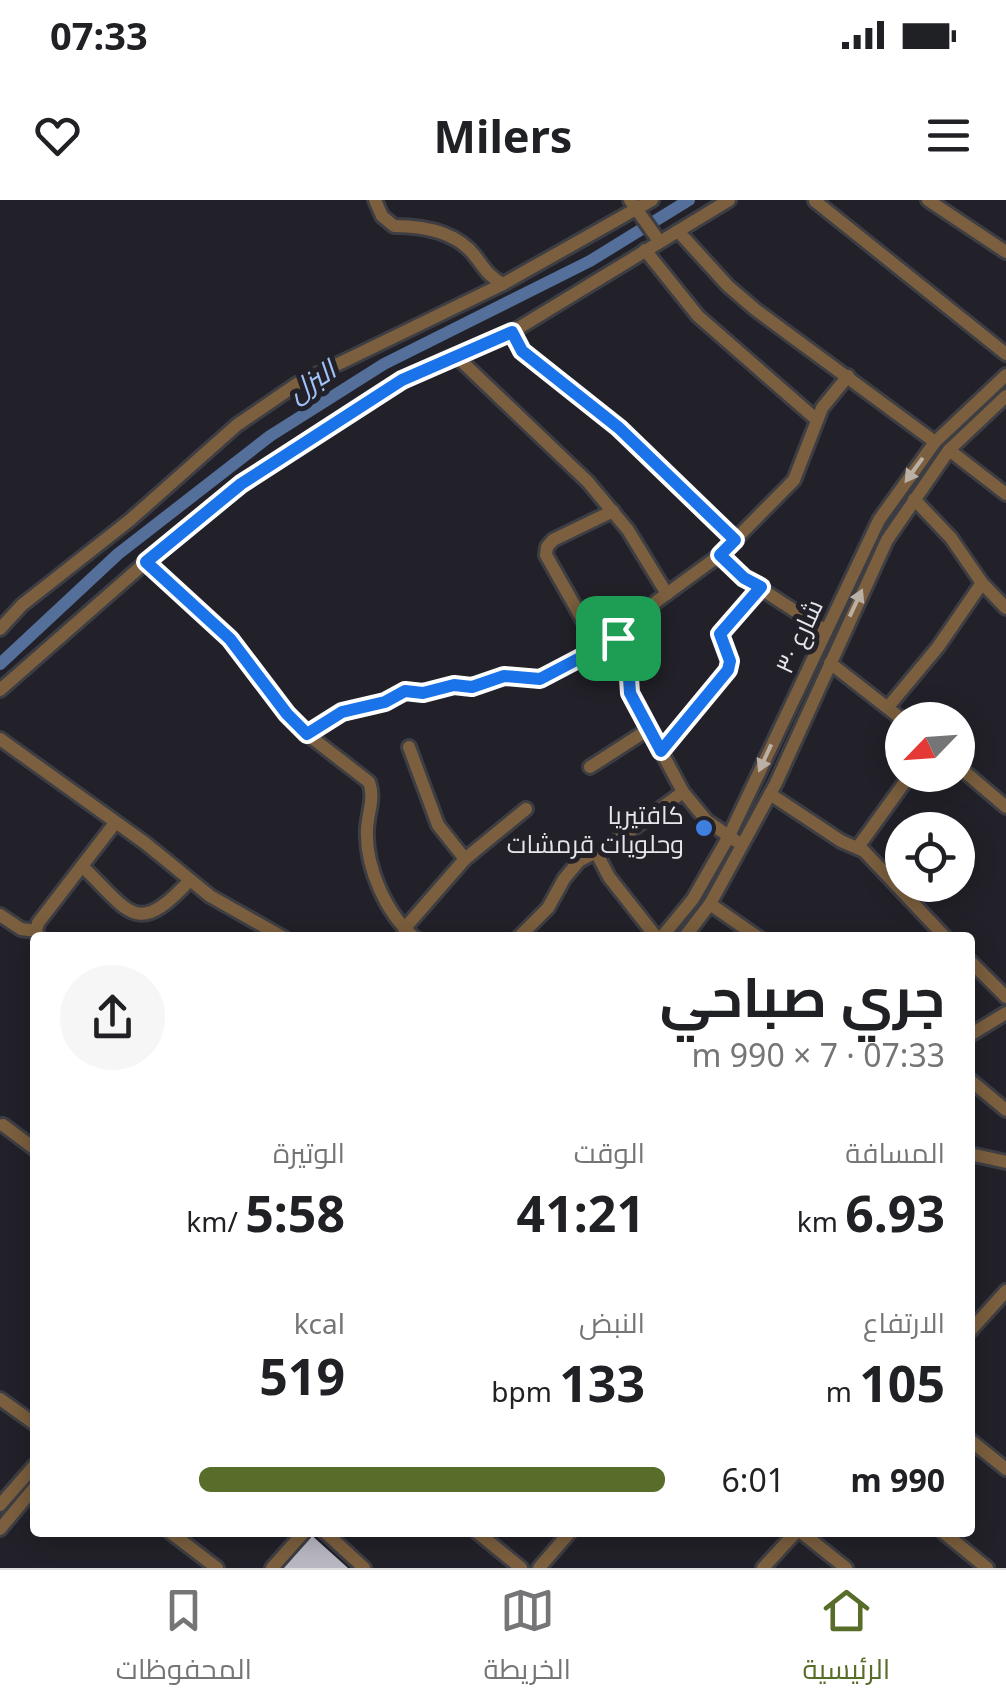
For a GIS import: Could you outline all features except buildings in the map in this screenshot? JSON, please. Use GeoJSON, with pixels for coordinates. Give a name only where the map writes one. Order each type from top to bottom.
{"type":"FeatureCollection","features":[{"type":"Feature","properties":{"kind":"street"},"geometry":{"type":"LineString","coordinates":[[376,200],[382,216],[394,226],[423,226],[445,234],[472,252],[487,275],[503,284]]}},
{"type":"Feature","properties":{"kind":"street"},"geometry":{"type":"LineString","coordinates":[[0,629],[22,605],[130,520],[237,425],[297,384],[503,284],[634,205],[652,200]]}},
{"type":"Feature","properties":{"kind":"street"},"geometry":{"type":"LineString","coordinates":[[0,690],[241,484],[402,380],[512,332],[728,200]]}},
{"type":"Feature","properties":{"kind":"street"},"geometry":{"type":"LineString","coordinates":[[928,200],[1006,252]]}},
{"type":"Feature","properties":{"kind":"street"},"geometry":{"type":"LineString","coordinates":[[815,201],[1006,354]]}},
{"type":"Feature","properties":{"kind":"street"},"geometry":{"type":"LineString","coordinates":[[634,205],[658,242]]}},
{"type":"Feature","properties":{"kind":"street"},"geometry":{"type":"LineString","coordinates":[[678,231],[728,286],[935,442]]}},
{"type":"Feature","properties":{"kind":"street"},"geometry":{"type":"LineString","coordinates":[[644,250],[698,316],[817,420]]}},
{"type":"Feature","properties":{"kind":"street"},"geometry":{"type":"LineString","coordinates":[[512,332],[522,351],[619,428],[735,540]]}},
{"type":"Feature","properties":{"kind":"street"},"geometry":{"type":"LineString","coordinates":[[456,356],[588,482],[613,511],[667,594]]}},
{"type":"Feature","properties":{"kind":"street","name":"شارع ٣٠"},"geometry":{"type":"LineString","coordinates":[[664,932],[693,899],[729,836],[879,520],[935,442],[1006,375]]}},
{"type":"Feature","properties":{"kind":"street"},"geometry":{"type":"LineString","coordinates":[[307,734],[342,712],[385,702],[405,691],[423,693],[454,685],[472,687],[504,676],[540,679],[611,642],[720,555],[794,480],[817,420],[848,376]]}},
{"type":"Feature","properties":{"kind":"street","name":"شارع ٣٠"},"geometry":{"type":"LineString","coordinates":[[689,932],[710,904],[770,794],[876,560],[949,450],[1006,396]]}},
{"type":"Feature","properties":{"kind":"street"},"geometry":{"type":"LineString","coordinates":[[949,450],[1006,494]]}},
{"type":"Feature","properties":{"kind":"street"},"geometry":{"type":"LineString","coordinates":[[914,499],[952,538],[982,583],[1006,608]]}},
{"type":"Feature","properties":{"kind":"street"},"geometry":{"type":"LineString","coordinates":[[613,511],[553,540],[546,555],[589,630],[611,642],[628,663],[630,693],[683,792],[698,813],[742,845]]}},
{"type":"Feature","properties":{"kind":"street"},"geometry":{"type":"LineString","coordinates":[[862,553],[876,560]]}},
{"type":"Feature","properties":{"kind":"street"},"geometry":{"type":"LineString","coordinates":[[720,555],[744,578],[826,632]]}},
{"type":"Feature","properties":{"kind":"street"},"geometry":{"type":"LineString","coordinates":[[146,562],[230,639],[307,734],[369,782],[369,855],[380,887],[408,932]]}},
{"type":"Feature","properties":{"kind":"street"},"geometry":{"type":"LineString","coordinates":[[892,702],[938,647],[982,583]]}},
{"type":"Feature","properties":{"kind":"street"},"geometry":{"type":"LineString","coordinates":[[661,751],[728,670],[730,661],[720,634],[761,587]]}},
{"type":"Feature","properties":{"kind":"street"},"geometry":{"type":"LineString","coordinates":[[830,662],[885,705]]}},
{"type":"Feature","properties":{"kind":"street"},"geometry":{"type":"LineString","coordinates":[[590,766],[649,729]]}},
{"type":"Feature","properties":{"kind":"street"},"geometry":{"type":"LineString","coordinates":[[0,739],[210,896],[273,932]]}},
{"type":"Feature","properties":{"kind":"street"},"geometry":{"type":"LineString","coordinates":[[409,747],[438,824],[466,859]]}},
{"type":"Feature","properties":{"kind":"street"},"geometry":{"type":"LineString","coordinates":[[975,781],[1006,807]]}},
{"type":"Feature","properties":{"kind":"street"},"geometry":{"type":"LineString","coordinates":[[524,932],[548,908],[570,871],[683,792]]}},
{"type":"Feature","properties":{"kind":"street"},"geometry":{"type":"LineString","coordinates":[[858,847],[898,792]]}},
{"type":"Feature","properties":{"kind":"street"},"geometry":{"type":"LineString","coordinates":[[770,794],[840,841],[858,847],[940,932]]}},
{"type":"Feature","properties":{"kind":"street"},"geometry":{"type":"LineString","coordinates":[[410,932],[466,859],[526,810]]}},
{"type":"Feature","properties":{"kind":"street"},"geometry":{"type":"LineString","coordinates":[[38,932],[115,824]]}},
{"type":"Feature","properties":{"kind":"street"},"geometry":{"type":"LineString","coordinates":[[596,852],[614,884],[654,932]]}},
{"type":"Feature","properties":{"kind":"street"},"geometry":{"type":"LineString","coordinates":[[82,866],[125,908],[140,915],[154,913],[190,880]]}},
{"type":"Feature","properties":{"kind":"street"},"geometry":{"type":"LineString","coordinates":[[710,904],[750,932]]}},
{"type":"Feature","properties":{"kind":"street"},"geometry":{"type":"LineString","coordinates":[[0,915],[31,932]]}},
{"type":"Feature","properties":{"kind":"street"},"geometry":{"type":"LineString","coordinates":[[975,966],[1006,997]]}},
{"type":"Feature","properties":{"kind":"street"},"geometry":{"type":"LineString","coordinates":[[975,1032],[1006,1012]]}},
{"type":"Feature","properties":{"kind":"street"},"geometry":{"type":"LineString","coordinates":[[975,1084],[1006,1110]]}},
{"type":"Feature","properties":{"kind":"street"},"geometry":{"type":"LineString","coordinates":[[4,1124],[30,1144]]}},
{"type":"Feature","properties":{"kind":"street"},"geometry":{"type":"LineString","coordinates":[[975,1155],[1006,1162]]}},
{"type":"Feature","properties":{"kind":"street"},"geometry":{"type":"LineString","coordinates":[[975,1326],[1004,1296]]}},
{"type":"Feature","properties":{"kind":"street"},"geometry":{"type":"LineString","coordinates":[[0,1399],[30,1420]]}},
{"type":"Feature","properties":{"kind":"street"},"geometry":{"type":"LineString","coordinates":[[975,1444],[1006,1469]]}},
{"type":"Feature","properties":{"kind":"street"},"geometry":{"type":"LineString","coordinates":[[0,1506],[30,1470]]}},
{"type":"Feature","properties":{"kind":"street"},"geometry":{"type":"LineString","coordinates":[[0,1529],[30,1493]]}},
{"type":"Feature","properties":{"kind":"street"},"geometry":{"type":"LineString","coordinates":[[176,1537],[216,1568]]}},
{"type":"Feature","properties":{"kind":"street"},"geometry":{"type":"LineString","coordinates":[[272,1568],[300,1537]]}},
{"type":"Feature","properties":{"kind":"street"},"geometry":{"type":"LineString","coordinates":[[330,1537],[364,1568]]}},
{"type":"Feature","properties":{"kind":"street"},"geometry":{"type":"LineString","coordinates":[[483,1537],[521,1568]]}},
{"type":"Feature","properties":{"kind":"street"},"geometry":{"type":"LineString","coordinates":[[540,1568],[566,1537]]}},
{"type":"Feature","properties":{"kind":"street"},"geometry":{"type":"LineString","coordinates":[[763,1568],[794,1537]]}},
{"type":"Feature","properties":{"kind":"street"},"geometry":{"type":"LineString","coordinates":[[806,1537],[846,1568]]}},
{"type":"Feature","properties":{"kind":"street"},"geometry":{"type":"LineString","coordinates":[[949,1537],[987,1568]]}},
{"type":"Feature","properties":{"kind":"waterway","name":"البزل"},"geometry":{"type":"LineString","coordinates":[[0,664],[118,554],[270,436],[384,364],[590,261],[689,200]]}},
{"type":"Feature","properties":{"kind":"place","name":"كافتيريا وحلويات قرمشات"},"geometry":{"type":"Point","coordinates":[704,828]}},
{"type":"Feature","properties":{"kind":"route"},"geometry":{"type":"LineString","coordinates":[[512,332],[522,351],[619,428],[735,540],[720,555],[744,578],[761,587],[720,634],[730,661],[728,670],[661,751],[630,693],[628,663],[618,638],[540,679],[504,676],[472,687],[454,685],[423,693],[405,691],[385,702],[342,712],[307,734],[230,639],[146,562],[241,484],[402,380],[512,332]]}}]}
